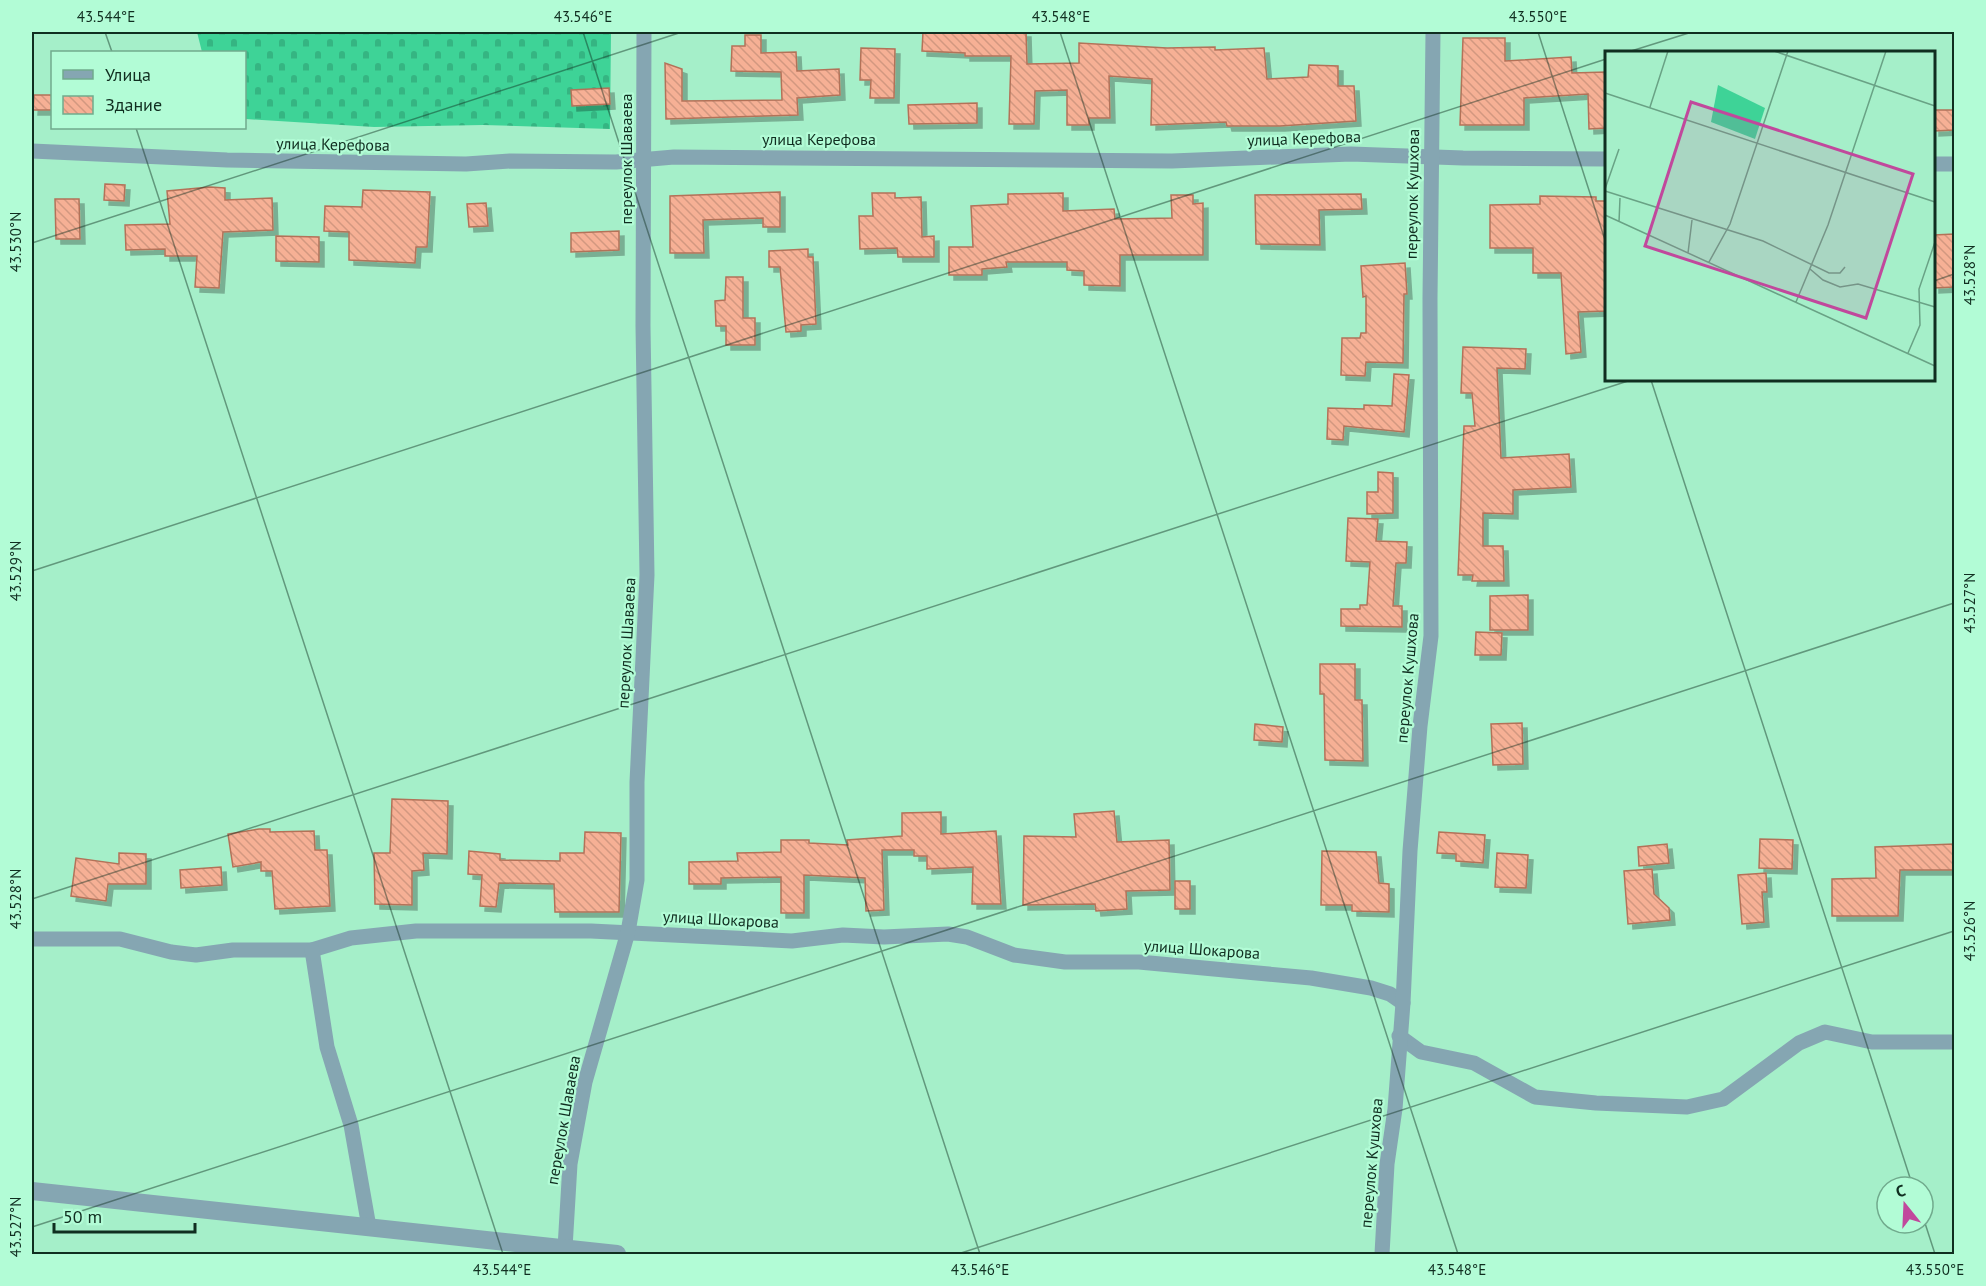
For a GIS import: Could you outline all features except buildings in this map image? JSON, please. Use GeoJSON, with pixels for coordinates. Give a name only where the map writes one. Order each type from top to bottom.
{"type":"FeatureCollection","features":[{"type":"Feature","properties":{"kind":"street","name":"переулок Шаваева"},"geometry":{"type":"LineString","coordinates":[[565,1248],[570,1164],[585,1083],[628,932],[637,880],[637,782],[647,575],[643,326],[644,32]]}},
{"type":"Feature","properties":{"kind":"street","name":"переулок Кушхова"},"geometry":{"type":"LineString","coordinates":[[1382,1254],[1403,1003],[1410,850],[1420,726],[1431,636],[1430,157],[1433,32]]}},
{"type":"Feature","properties":{"kind":"street","name":"улица Керефова"},"geometry":{"type":"LineString","coordinates":[[32,151],[227,160],[443,164],[644,160],[674,157],[1172,161],[1351,154],[1605,159]]}},
{"type":"Feature","properties":{"kind":"street"},"geometry":{"type":"LineString","coordinates":[[1935,164],[1954,164]]}},
{"type":"Feature","properties":{"kind":"street","name":"улица Шокарова"},"geometry":{"type":"LineString","coordinates":[[32,939],[120,939],[171,952],[196,955],[233,950],[312,950],[351,939],[394,932],[628,932],[792,941],[843,935],[884,937],[948,934],[967,936],[1014,955],[1065,962],[1139,962],[1206,970],[1281,973],[1371,988],[1390,994],[1403,1003]]}},
{"type":"Feature","properties":{"kind":"street"},"geometry":{"type":"LineString","coordinates":[[312,950],[327,1047],[351,1125],[369,1227]]}},
{"type":"Feature","properties":{"kind":"street"},"geometry":{"type":"LineString","coordinates":[[1399,1036],[1421,1052],[1474,1063],[1535,1096],[1596,1103],[1687,1107],[1724,1099],[1799,1043],[1825,1032],[1872,1042],[1954,1042]]}},
{"type":"Feature","properties":{"kind":"street"},"geometry":{"type":"LineString","coordinates":[[32,1191],[617,1254]]}},
{"type":"Feature","properties":{"kind":"green space"},"geometry":{"type":"Polygon","coordinates":[[[197,32],[611,32],[610,129],[483,125],[374,127],[246,119],[246,51],[202,51],[197,32]]]}}]}
